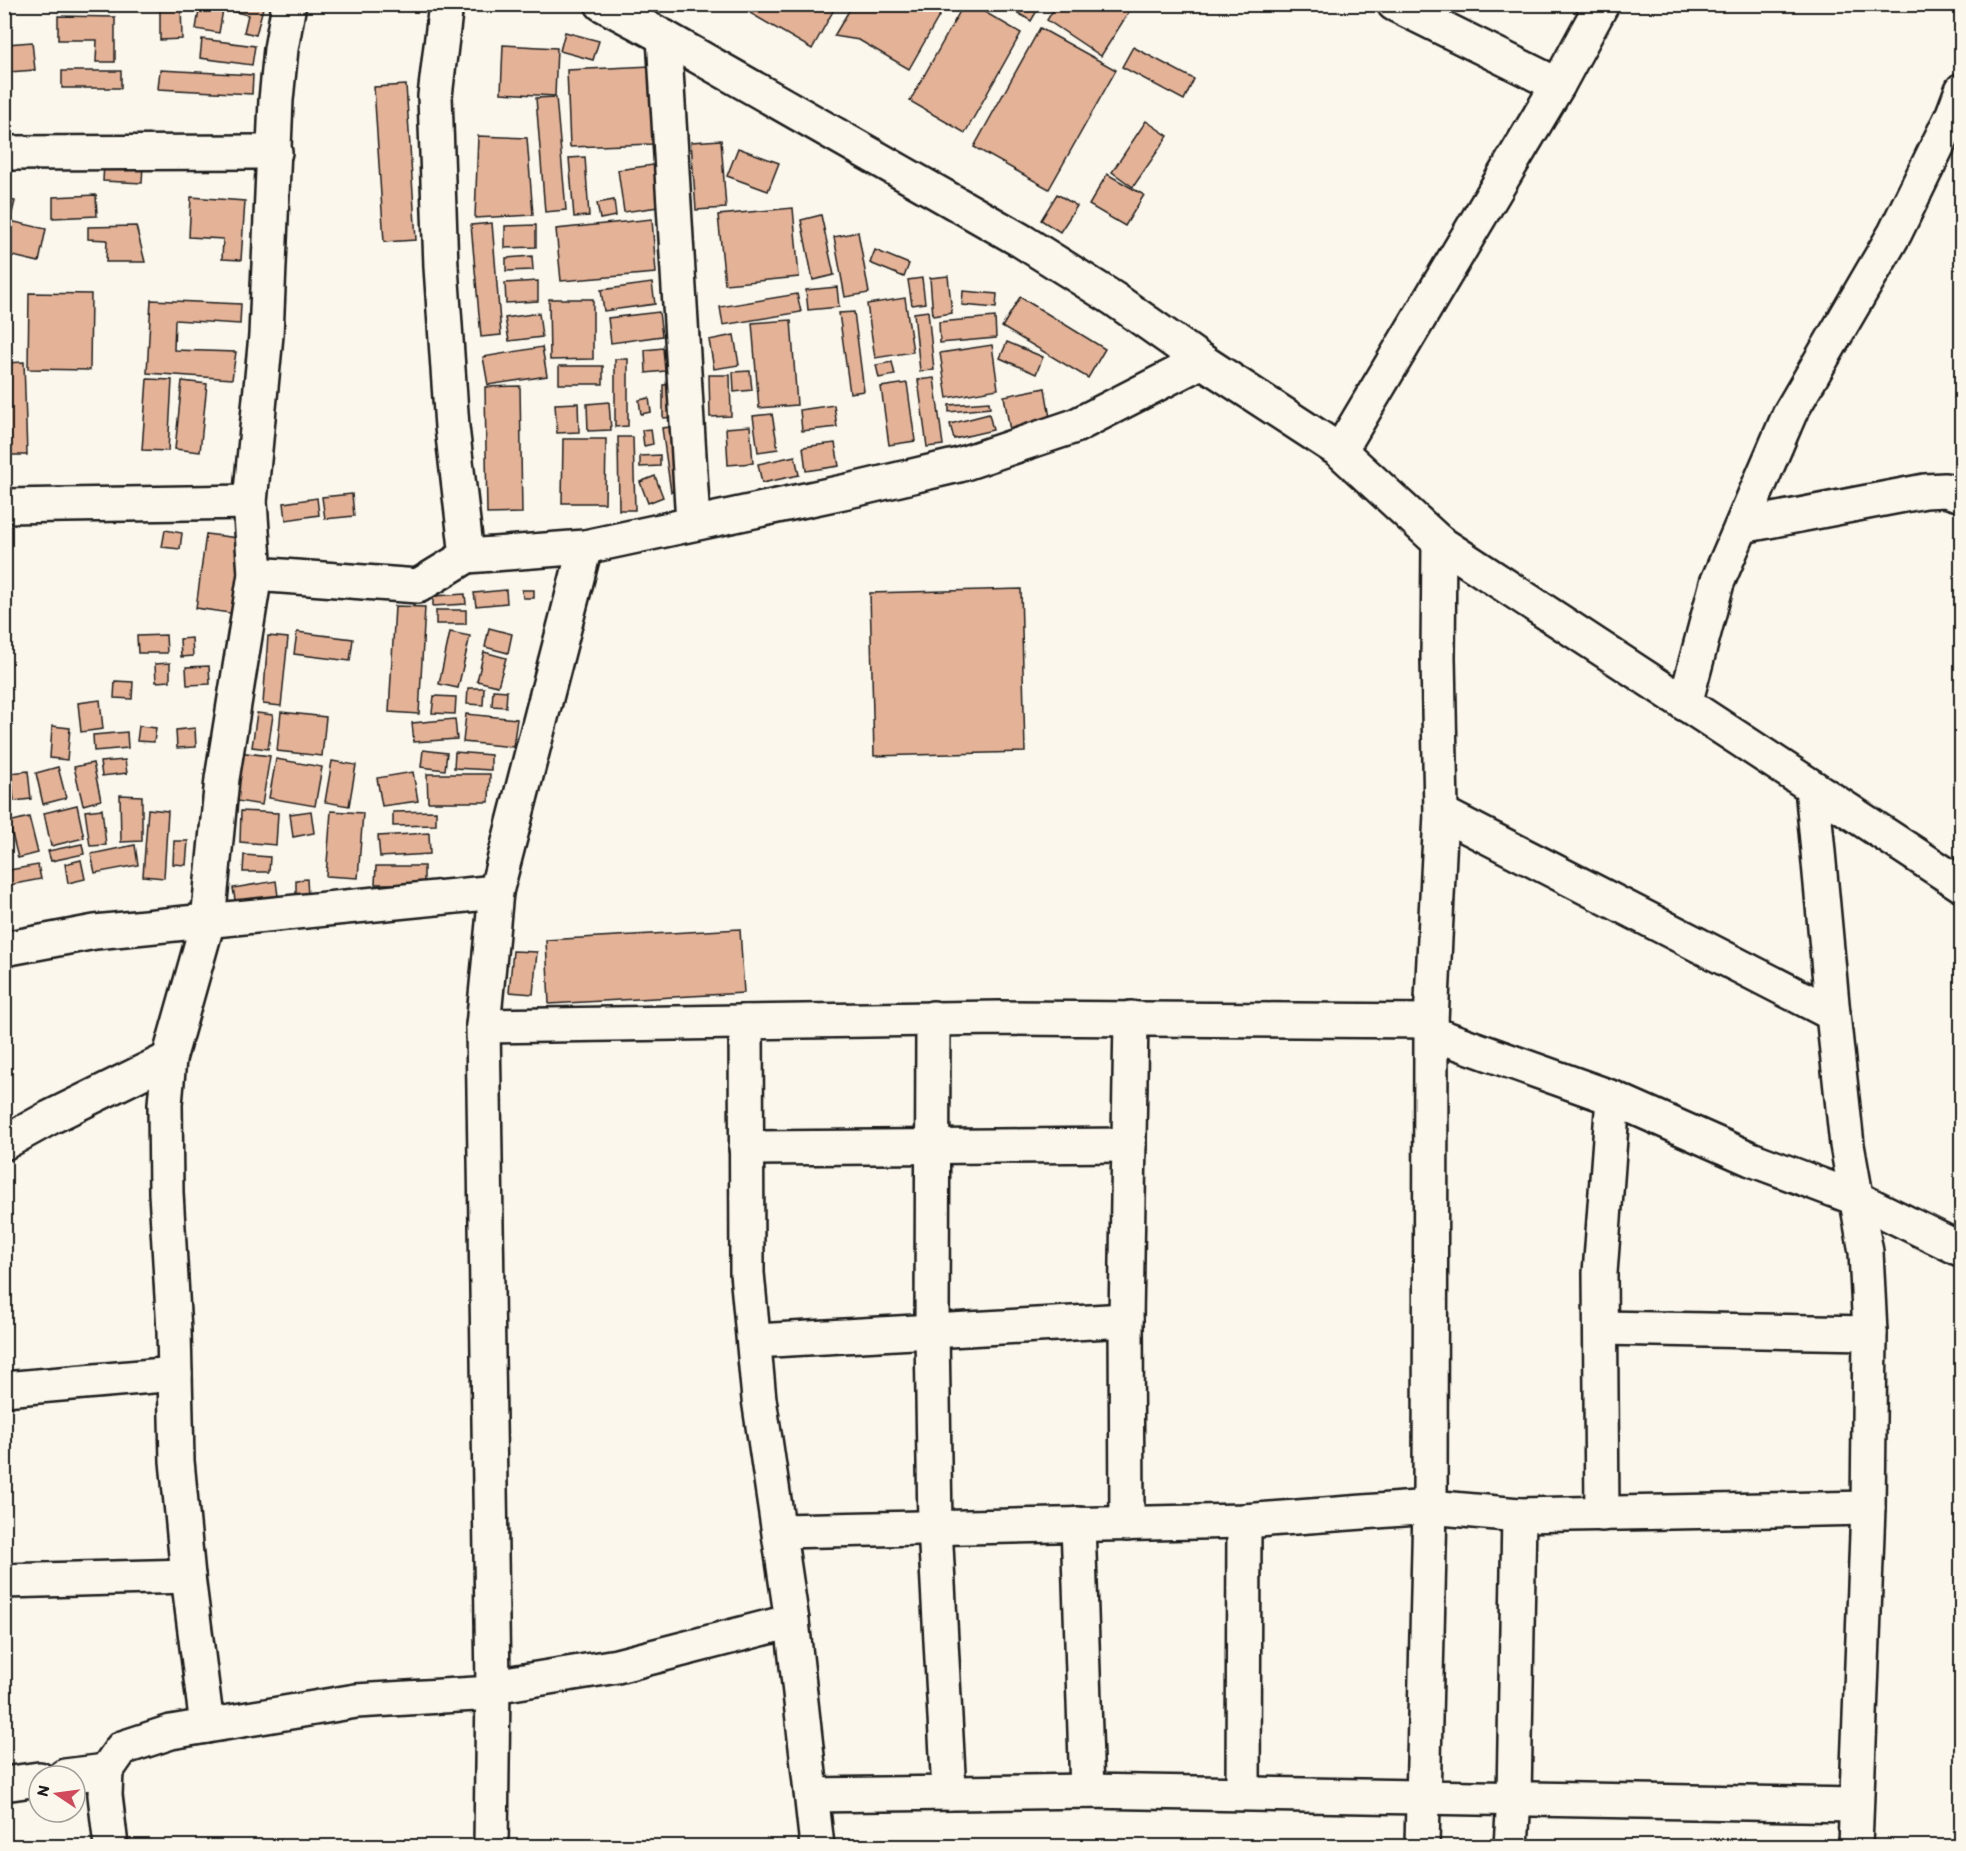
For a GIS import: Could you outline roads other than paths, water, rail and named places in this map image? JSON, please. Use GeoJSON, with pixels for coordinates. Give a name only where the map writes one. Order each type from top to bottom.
{"type":"FeatureCollection","features":[{"type":"Feature","properties":{"kind":"street"},"geometry":{"type":"LineString","coordinates":[[207,1726],[188,1576],[177,1461],[166,1193],[165,1104],[170,1059],[208,921],[222,779],[255,574],[250,502],[266,335],[276,100],[281,49],[289,4]]}},
{"type":"Feature","properties":{"kind":"street"},"geometry":{"type":"LineString","coordinates":[[446,4],[435,96],[441,256],[452,427],[467,556]]}},
{"type":"Feature","properties":{"kind":"street"},"geometry":{"type":"LineString","coordinates":[[602,4],[1022,241],[1114,299],[1202,361],[1340,451],[1439,542],[1962,885]]}},
{"type":"Feature","properties":{"kind":"street"},"geometry":{"type":"LineString","coordinates":[[1394,4],[1558,85]]}},
{"type":"Feature","properties":{"kind":"street"},"geometry":{"type":"LineString","coordinates":[[1340,451],[1558,85],[1602,4]]}},
{"type":"Feature","properties":{"kind":"street"},"geometry":{"type":"LineString","coordinates":[[664,37],[693,523]]}},
{"type":"Feature","properties":{"kind":"street"},"geometry":{"type":"LineString","coordinates":[[1685,704],[1717,584],[1790,413],[1895,233],[1953,114],[1962,90]]}},
{"type":"Feature","properties":{"kind":"street"},"geometry":{"type":"LineString","coordinates":[[4,153],[275,152]]}},
{"type":"Feature","properties":{"kind":"street"},"geometry":{"type":"LineString","coordinates":[[255,574],[418,586],[467,556],[585,547],[857,489],[959,465],[1075,426],[1202,361]]}},
{"type":"Feature","properties":{"kind":"street"},"geometry":{"type":"LineString","coordinates":[[1742,526],[1925,491],[1945,490],[1961,500]]}},
{"type":"Feature","properties":{"kind":"street"},"geometry":{"type":"LineString","coordinates":[[4,506],[250,502]]}},
{"type":"Feature","properties":{"kind":"street"},"geometry":{"type":"LineString","coordinates":[[1422,1846],[1430,1507],[1431,1027],[1441,813],[1438,657],[1439,542]]}},
{"type":"Feature","properties":{"kind":"street"},"geometry":{"type":"LineString","coordinates":[[491,1846],[494,1795],[493,1689],[483,1026],[496,892],[585,547]]}},
{"type":"Feature","properties":{"kind":"street"},"geometry":{"type":"LineString","coordinates":[[1812,787],[1847,1145],[1866,1252],[1870,1333],[1868,1508],[1855,1846]]}},
{"type":"Feature","properties":{"kind":"street"},"geometry":{"type":"LineString","coordinates":[[1441,813],[1833,1014]]}},
{"type":"Feature","properties":{"kind":"street"},"geometry":{"type":"LineString","coordinates":[[4,949],[95,933],[496,892]]}},
{"type":"Feature","properties":{"kind":"street"},"geometry":{"type":"LineString","coordinates":[[483,1026],[933,1018],[1131,1018],[1431,1027],[1613,1098],[1751,1159],[1858,1198],[1962,1250]]}},
{"type":"Feature","properties":{"kind":"street"},"geometry":{"type":"LineString","coordinates":[[933,1018],[932,1331],[935,1527],[949,1793]]}},
{"type":"Feature","properties":{"kind":"street"},"geometry":{"type":"LineString","coordinates":[[1127,1524],[1126,1320],[1131,1018]]}},
{"type":"Feature","properties":{"kind":"street"},"geometry":{"type":"LineString","coordinates":[[746,1022],[747,1273],[759,1399],[792,1620],[818,1846]]}},
{"type":"Feature","properties":{"kind":"street"},"geometry":{"type":"LineString","coordinates":[[4,1143],[49,1118],[170,1059]]}},
{"type":"Feature","properties":{"kind":"street"},"geometry":{"type":"LineString","coordinates":[[1602,1514],[1601,1244],[1613,1098]]}},
{"type":"Feature","properties":{"kind":"street"},"geometry":{"type":"LineString","coordinates":[[746,1148],[1129,1145]]}},
{"type":"Feature","properties":{"kind":"street"},"geometry":{"type":"LineString","coordinates":[[754,1341],[1126,1320]]}},
{"type":"Feature","properties":{"kind":"street"},"geometry":{"type":"LineString","coordinates":[[1601,1328],[1870,1333]]}},
{"type":"Feature","properties":{"kind":"street"},"geometry":{"type":"LineString","coordinates":[[4,1389],[175,1374]]}},
{"type":"Feature","properties":{"kind":"street"},"geometry":{"type":"LineString","coordinates":[[780,1531],[1244,1521],[1430,1507],[1519,1515],[1868,1508]]}},
{"type":"Feature","properties":{"kind":"street"},"geometry":{"type":"LineString","coordinates":[[1511,1846],[1514,1798],[1519,1515]]}},
{"type":"Feature","properties":{"kind":"street"},"geometry":{"type":"LineString","coordinates":[[1243,1793],[1244,1521]]}},
{"type":"Feature","properties":{"kind":"street"},"geometry":{"type":"LineString","coordinates":[[1078,1524],[1087,1791]]}},
{"type":"Feature","properties":{"kind":"street"},"geometry":{"type":"LineString","coordinates":[[4,1581],[188,1576]]}},
{"type":"Feature","properties":{"kind":"street"},"geometry":{"type":"LineString","coordinates":[[111,1846],[105,1795],[106,1771],[122,1748],[171,1732],[356,1701],[493,1689],[617,1666],[792,1620]]}},
{"type":"Feature","properties":{"kind":"street"},"geometry":{"type":"LineString","coordinates":[[87,1773],[106,1771]]}},
{"type":"Feature","properties":{"kind":"street"},"geometry":{"type":"LineString","coordinates":[[4,1784],[27,1781]]}},
{"type":"Feature","properties":{"kind":"street"},"geometry":{"type":"LineString","coordinates":[[812,1795],[1087,1791],[1856,1805]]}}]}
